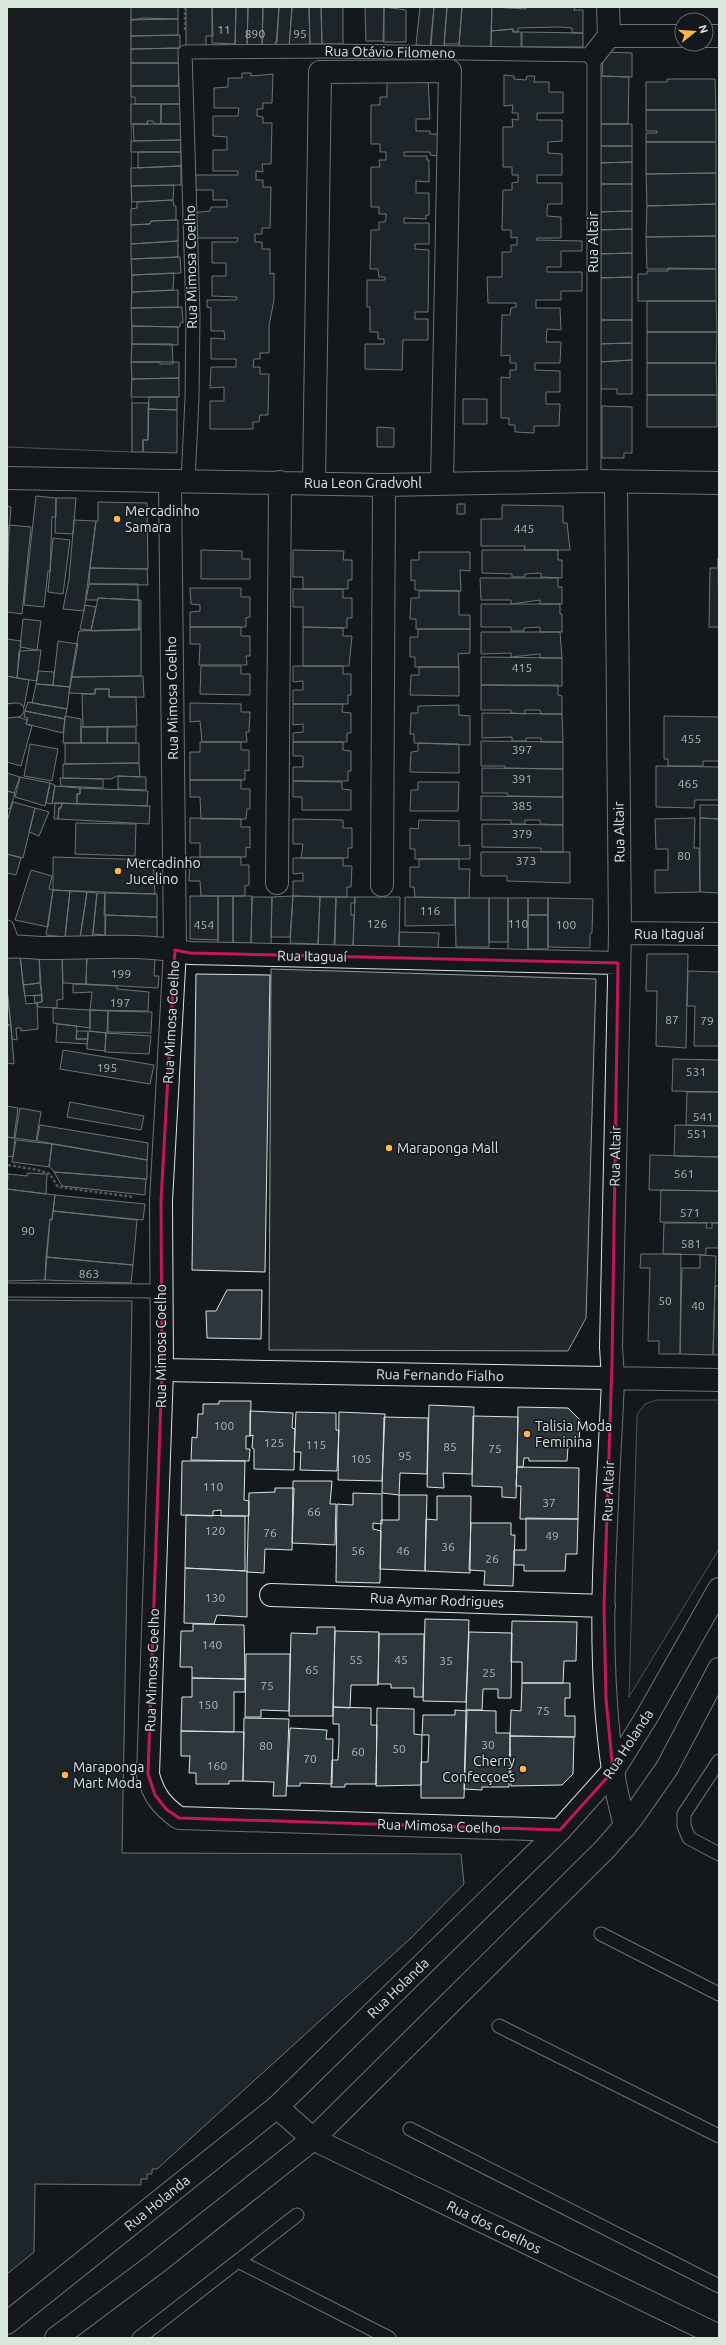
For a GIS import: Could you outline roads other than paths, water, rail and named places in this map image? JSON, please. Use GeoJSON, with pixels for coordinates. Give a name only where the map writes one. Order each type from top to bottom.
{"type":"FeatureCollection","features":[{"type":"Feature","properties":{"kind":"street"},"geometry":{"type":"LineString","coordinates":[[594,55],[609,36],[608,7]]}},
{"type":"Feature","properties":{"kind":"street"},"geometry":{"type":"LineString","coordinates":[[609,36],[674,36]]}},
{"type":"Feature","properties":{"kind":"street"},"geometry":{"type":"LineString","coordinates":[[314,483],[320,72],[450,71],[442,483]]}},
{"type":"Feature","properties":{"kind":"street","name":"Rua Leon Gradvohl"},"geometry":{"type":"LineString","coordinates":[[7,478],[179,482],[384,484],[594,481],[616,483],[719,483]]}},
{"type":"Feature","properties":{"kind":"street","name":"Rua Mimosa Coelho"},"geometry":{"type":"LineString","coordinates":[[179,482],[175,950],[161,1201],[162,1370],[148,1774],[151,1786],[159,1801],[179,1818],[560,1830]]}},
{"type":"Feature","properties":{"kind":"street"},"geometry":{"type":"LineString","coordinates":[[278,883],[280,482]]}},
{"type":"Feature","properties":{"kind":"street","name":"Rua Altair"},"geometry":{"type":"LineString","coordinates":[[616,483],[620,933],[618,963],[611,1347],[613,1379],[604,1606],[606,1698],[613,1771],[625,1827]]}},
{"type":"Feature","properties":{"kind":"street"},"geometry":{"type":"LineString","coordinates":[[382,885],[384,484]]}},
{"type":"Feature","properties":{"kind":"street","name":"Rua Itaguaí"},"geometry":{"type":"LineString","coordinates":[[620,933],[719,934]]}},
{"type":"Feature","properties":{"kind":"street","name":"Rua Itaguaí"},"geometry":{"type":"LineString","coordinates":[[9,940],[42,948],[107,946],[175,950],[190,953],[618,963]]}},
{"type":"Feature","properties":{"kind":"street","name":"Rua Fernando Fialho"},"geometry":{"type":"LineString","coordinates":[[162,1370],[719,1380]]}},
{"type":"Feature","properties":{"kind":"street","name":"Rua Holanda"},"geometry":{"type":"LineString","coordinates":[[7,2323],[277,2107],[560,1830],[613,1771],[646,1718],[718,1593]]}},
{"type":"Feature","properties":{"kind":"street","name":"Rua Aymar Rodrigues"},"geometry":{"type":"LineString","coordinates":[[271,1595],[604,1606]]}},
{"type":"Feature","properties":{"kind":"street"},"geometry":{"type":"LineString","coordinates":[[56,2338],[155,2264],[313,2139],[606,1849],[625,1827],[667,1768],[719,1669]]}},
{"type":"Feature","properties":{"kind":"street","name":"Rua dos Coelhos"},"geometry":{"type":"LineString","coordinates":[[277,2107],[313,2139],[719,2336]]}},
{"type":"Feature","properties":{"kind":"lane","name":"Rua Otávio Filomeno"},"geometry":{"type":"LineString","coordinates":[[185,52],[332,51],[594,55]]}},
{"type":"Feature","properties":{"kind":"lane","name":"Rua Mimosa Coelho"},"geometry":{"type":"LineString","coordinates":[[179,482],[192,398],[193,316],[185,52]]}},
{"type":"Feature","properties":{"kind":"lane","name":"Rua Altair"},"geometry":{"type":"LineString","coordinates":[[594,55],[592,412],[594,481]]}},
{"type":"Feature","properties":{"kind":"lane"},"geometry":{"type":"LineString","coordinates":[[7,1290],[161,1291]]}},
{"type":"Feature","properties":{"kind":"lane"},"geometry":{"type":"LineString","coordinates":[[719,1761],[684,1814],[684,1826],[689,1838],[719,1854]]}},
{"type":"Feature","properties":{"kind":"lane"},"geometry":{"type":"LineString","coordinates":[[601,1934],[719,1994]]}},
{"type":"Feature","properties":{"kind":"lane"},"geometry":{"type":"LineString","coordinates":[[499,2026],[719,2136]]}},
{"type":"Feature","properties":{"kind":"lane"},"geometry":{"type":"LineString","coordinates":[[410,2129],[719,2286]]}},
{"type":"Feature","properties":{"kind":"lane"},"geometry":{"type":"LineString","coordinates":[[139,2338],[297,2215]]}},
{"type":"Feature","properties":{"kind":"lane"},"geometry":{"type":"LineString","coordinates":[[238,2261],[389,2338]]}},
{"type":"Feature","properties":{"kind":"place","name":"Mercadinho Samara"},"geometry":{"type":"Point","coordinates":[117,519]}},
{"type":"Feature","properties":{"kind":"place","name":"Mercadinho Jucelino"},"geometry":{"type":"Point","coordinates":[118,871]}},
{"type":"Feature","properties":{"kind":"place","name":"Maraponga Mall"},"geometry":{"type":"Point","coordinates":[389,1148]}},
{"type":"Feature","properties":{"kind":"place","name":"Talisia Moda Feminina"},"geometry":{"type":"Point","coordinates":[527,1434]}},
{"type":"Feature","properties":{"kind":"place","name":"Cherry Confecçoes"},"geometry":{"type":"Point","coordinates":[523,1769]}},
{"type":"Feature","properties":{"kind":"place","name":"Maraponga Mart Moda"},"geometry":{"type":"Point","coordinates":[65,1775]}}]}
